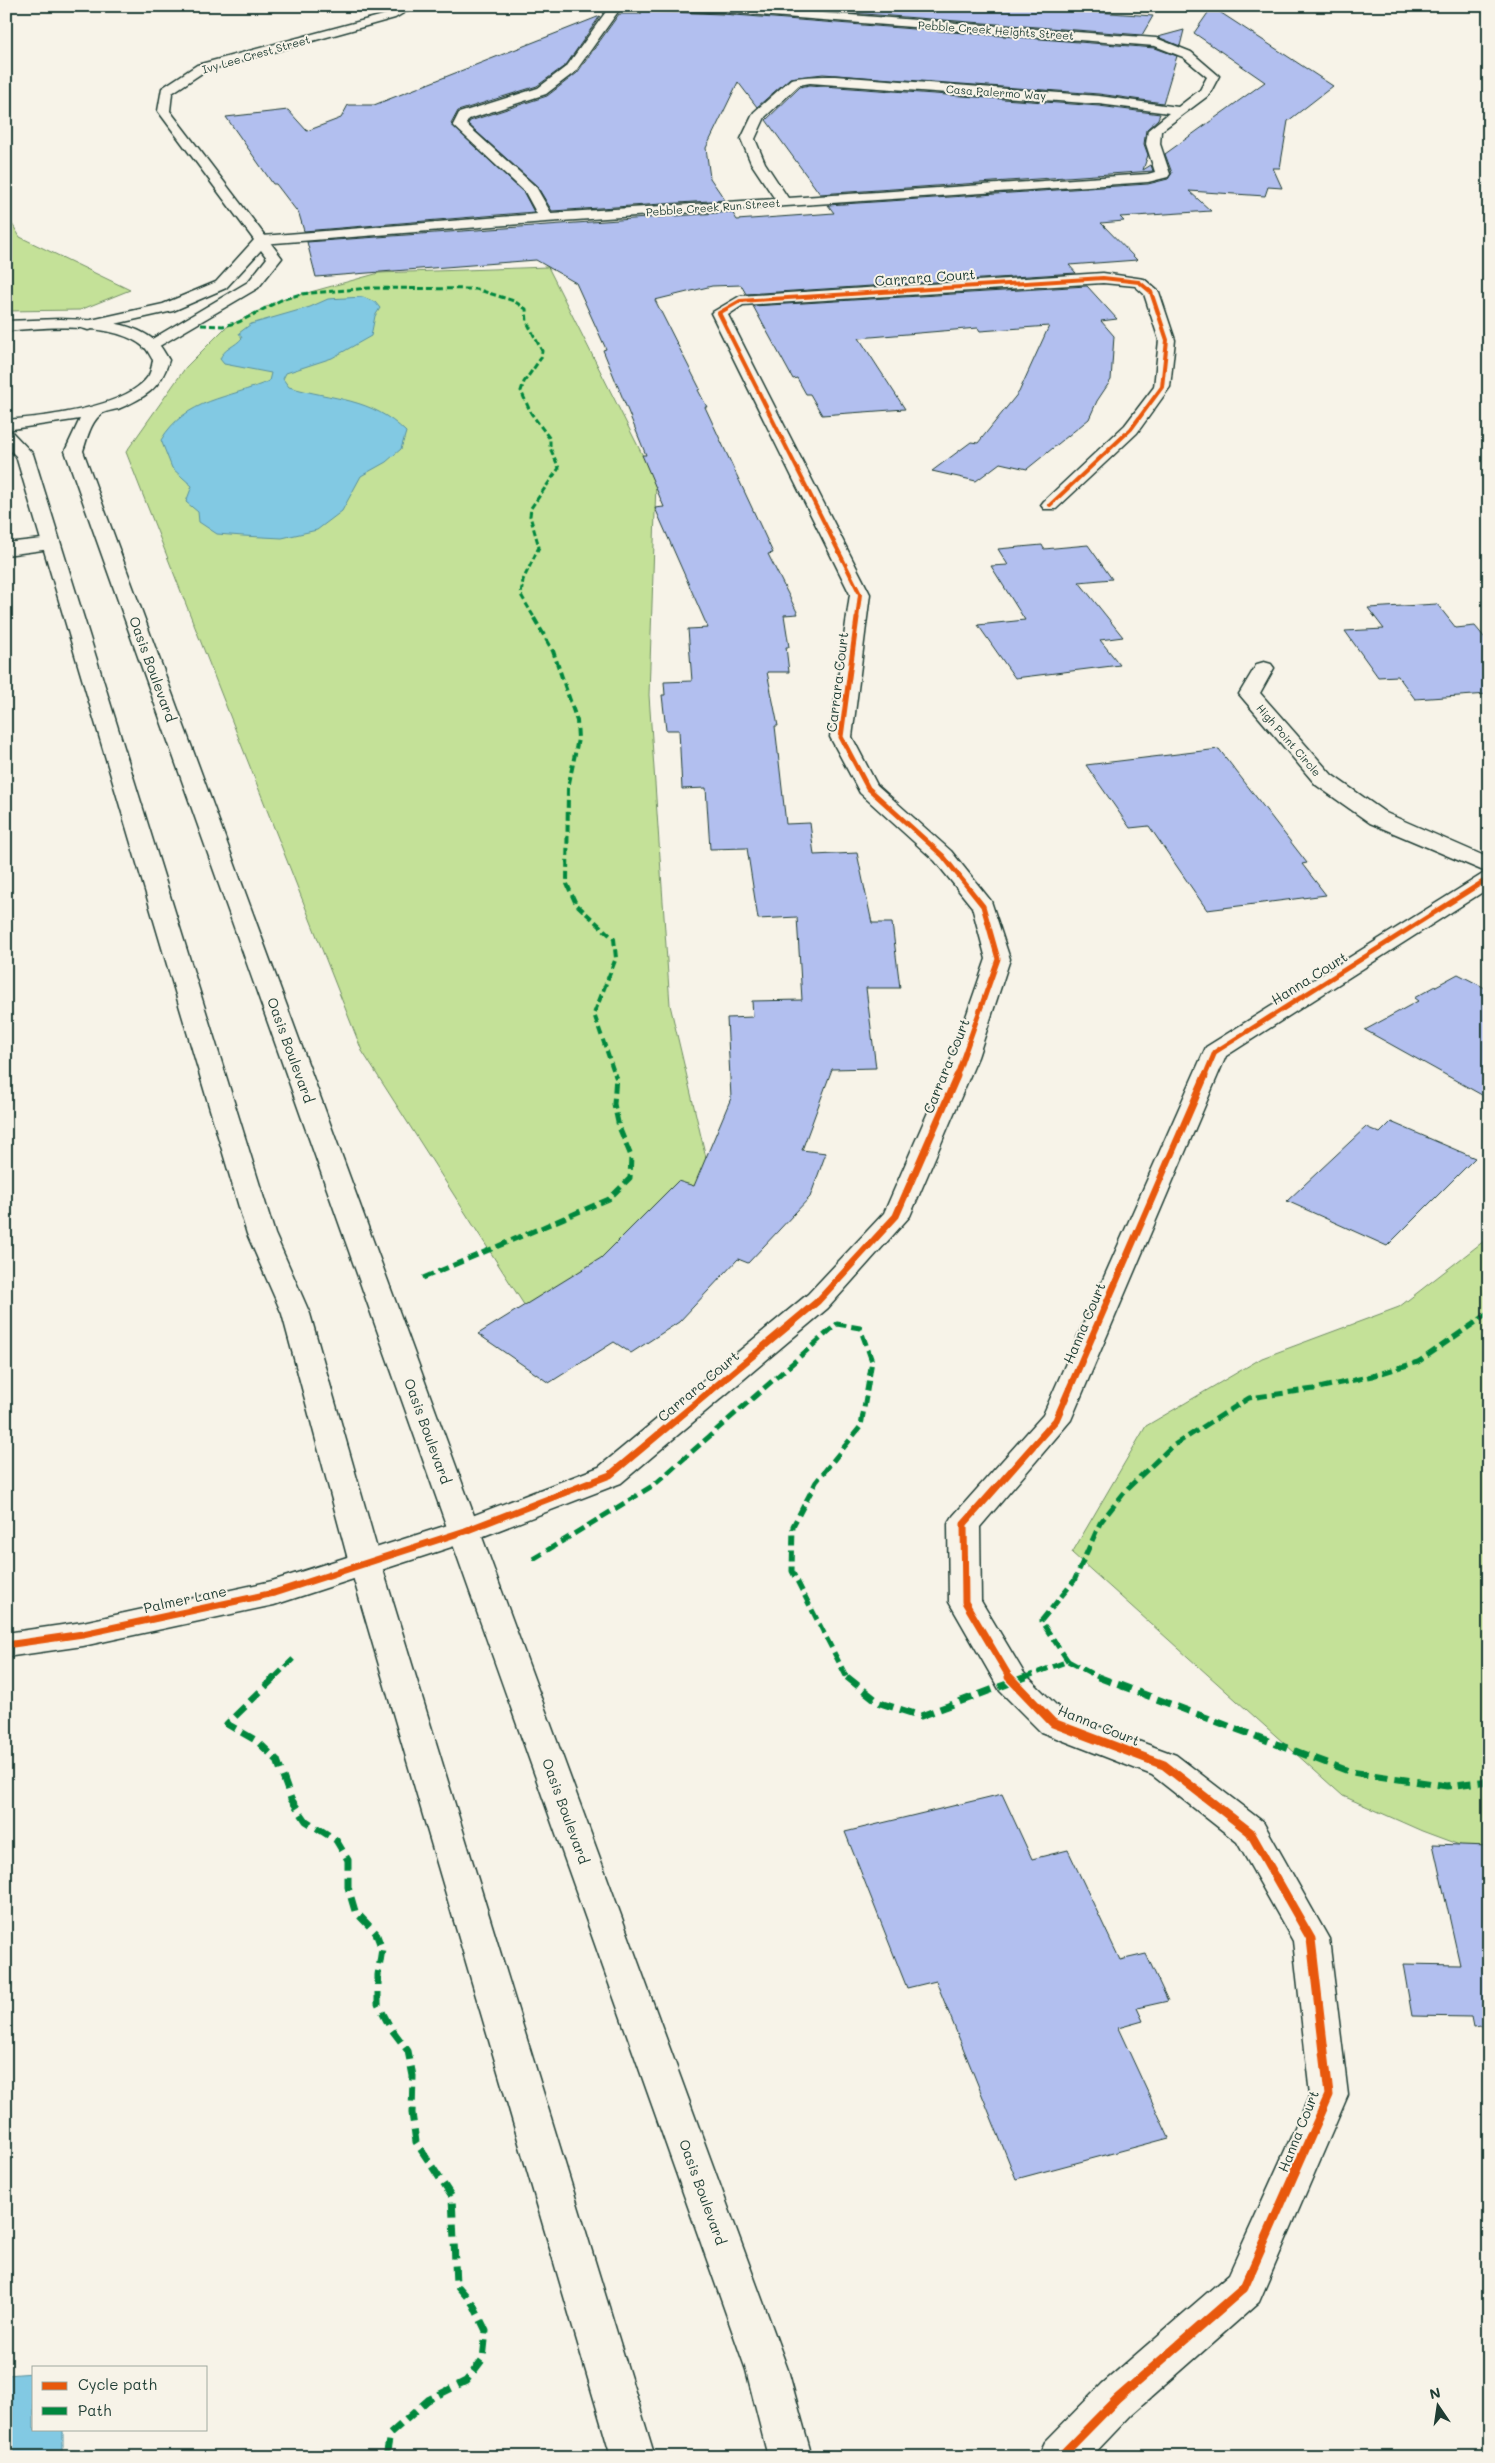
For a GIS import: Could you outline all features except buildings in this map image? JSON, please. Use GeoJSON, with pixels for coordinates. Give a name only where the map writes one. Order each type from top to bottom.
{"type":"FeatureCollection","features":[{"type":"Feature","properties":{"kind":"street","name":"Ivy Lee Crest Street"},"geometry":{"type":"LineString","coordinates":[[150,344],[253,285],[275,258],[164,111],[166,91],[201,68],[391,16],[409,6]]}},
{"type":"Feature","properties":{"kind":"street"},"geometry":{"type":"LineString","coordinates":[[546,218],[531,190],[458,125],[464,116],[542,91],[571,69],[616,6]]}},
{"type":"Feature","properties":{"kind":"street","name":"Pebble Creek Heights Street"},"geometry":{"type":"LineString","coordinates":[[637,6],[722,10],[1156,42],[1174,47],[1196,58],[1213,76],[1205,92],[1181,111]]}},
{"type":"Feature","properties":{"kind":"street","name":"Casa Palermo Way"},"geometry":{"type":"LineString","coordinates":[[784,202],[758,163],[748,138],[759,115],[795,82],[810,79],[1099,100],[1181,111]]}},
{"type":"Feature","properties":{"kind":"street","name":"Pebble Creek Run Street"},"geometry":{"type":"LineString","coordinates":[[262,240],[546,218],[1148,178],[1163,174],[1153,144],[1155,130],[1181,111]]}},
{"type":"Feature","properties":{"kind":"street"},"geometry":{"type":"LineString","coordinates":[[88,325],[168,308],[221,285],[262,240]]}},
{"type":"Feature","properties":{"kind":"street","name":"Carrara Court"},"geometry":{"type":"LineString","coordinates":[[365,1563],[464,1531],[610,1475],[818,1301],[896,1216],[965,1057],[998,959],[983,906],[943,856],[868,788],[841,737],[860,594],[719,313],[740,301],[1103,278],[1139,282],[1151,292],[1167,340],[1162,387],[1131,429],[1050,505]]}},
{"type":"Feature","properties":{"kind":"street"},"geometry":{"type":"LineString","coordinates":[[6,326],[58,323],[88,325],[125,332],[150,344],[161,360],[155,378],[133,395],[96,410],[65,418],[6,425]]}},
{"type":"Feature","properties":{"kind":"street","name":"Oasis Boulevard"},"geometry":{"type":"LineString","coordinates":[[96,410],[84,425],[74,451],[767,2370],[790,2457]]}},
{"type":"Feature","properties":{"kind":"street"},"geometry":{"type":"LineString","coordinates":[[6,436],[24,454],[261,1234],[296,1314],[365,1563],[633,2457]]}},
{"type":"Feature","properties":{"kind":"street"},"geometry":{"type":"LineString","coordinates":[[6,549],[51,544]]}},
{"type":"Feature","properties":{"kind":"street","name":"High Point Circle"},"geometry":{"type":"LineString","coordinates":[[1264,668],[1249,694],[1324,780],[1378,818],[1489,866]]}},
{"type":"Feature","properties":{"kind":"street","name":"Hanna Court"},"geometry":{"type":"LineString","coordinates":[[1060,2457],[1117,2399],[1244,2288],[1329,2095],[1311,1939],[1250,1832],[1164,1765],[1053,1722],[1012,1682],[965,1602],[964,1524],[1056,1420],[1215,1052],[1489,878]]}},
{"type":"Feature","properties":{"kind":"street","name":"Palmer Lane"},"geometry":{"type":"LineString","coordinates":[[6,1645],[83,1634],[274,1593],[365,1563]]}},
{"type":"Feature","properties":{"kind":"green space"},"geometry":{"type":"Polygon","coordinates":[[[6,214],[20,237],[130,290],[80,310],[6,311],[6,214]]]}},
{"type":"Feature","properties":{"kind":"green space"},"geometry":{"type":"Polygon","coordinates":[[[548,267],[656,482],[649,695],[670,1005],[712,1183],[544,1336],[362,1051],[126,452],[186,367],[225,328],[278,301],[379,273],[548,267]]]}},
{"type":"Feature","properties":{"kind":"green space"},"geometry":{"type":"Polygon","coordinates":[[[1489,1237],[1489,1856],[1422,1831],[1343,1796],[1072,1553],[1146,1426],[1262,1358],[1399,1307],[1489,1237]]]}},
{"type":"Feature","properties":{"kind":"water"},"geometry":{"type":"Polygon","coordinates":[[[363,297],[375,302],[380,308],[375,316],[371,336],[332,358],[286,373],[283,379],[289,387],[351,401],[379,412],[406,432],[401,449],[386,462],[361,476],[342,511],[317,530],[282,538],[243,536],[217,534],[199,522],[198,512],[186,502],[192,486],[172,468],[161,440],[171,426],[196,408],[269,381],[271,373],[224,364],[220,359],[222,356],[242,338],[239,333],[251,324],[310,307],[328,299],[363,297]]]}},
{"type":"Feature","properties":{"kind":"water"},"geometry":{"type":"Polygon","coordinates":[[[32,2373],[32,2430],[63,2430],[63,2457],[6,2457],[6,2375],[32,2373]]]}},
{"type":"Feature","properties":{"kind":"marked path"},"geometry":{"type":"LineString","coordinates":[[201,325],[223,326],[239,322],[281,300],[301,294],[369,288],[476,289],[514,301],[526,309],[527,322],[542,351],[541,358],[524,382],[521,391],[531,413],[550,439],[550,448],[559,468],[531,508],[530,516],[539,547],[523,580],[521,595],[553,651],[577,721],[578,739],[568,788],[567,884],[576,904],[614,939],[616,958],[594,1014],[617,1080],[614,1104],[619,1127],[631,1156],[630,1178],[609,1199],[423,1278]]}},
{"type":"Feature","properties":{"kind":"marked path"},"geometry":{"type":"LineString","coordinates":[[1068,1661],[1041,1621],[1074,1581],[1100,1523],[1128,1488],[1171,1447],[1249,1398],[1314,1389],[1372,1376],[1418,1362],[1489,1313]]}},
{"type":"Feature","properties":{"kind":"marked path"},"geometry":{"type":"LineString","coordinates":[[533,1559],[654,1485],[837,1324],[860,1328],[872,1361],[861,1426],[816,1482],[793,1526],[792,1571],[848,1679],[880,1703],[921,1716],[1068,1661],[1108,1682],[1351,1772],[1447,1786],[1489,1781]]}},
{"type":"Feature","properties":{"kind":"marked path"},"geometry":{"type":"LineString","coordinates":[[294,1658],[227,1724],[257,1741],[277,1760],[291,1799],[306,1821],[336,1840],[348,1860],[348,1887],[355,1911],[376,1933],[382,1949],[378,1975],[378,2004],[390,2027],[408,2051],[413,2076],[412,2113],[416,2142],[452,2197],[456,2284],[473,2304],[486,2331],[483,2359],[466,2381],[428,2400],[390,2434],[386,2457]]}},
{"type":"Feature","properties":{"kind":"cycle path"},"geometry":{"type":"LineString","coordinates":[[6,1645],[83,1634],[274,1593],[465,1531],[610,1475],[818,1301],[896,1216],[965,1057],[998,959],[983,906],[943,856],[868,788],[841,737],[860,594],[719,313],[740,301],[1103,278],[1139,282],[1151,292],[1167,340],[1162,387],[1131,429],[1050,505]]}},
{"type":"Feature","properties":{"kind":"cycle path"},"geometry":{"type":"LineString","coordinates":[[1060,2457],[1117,2399],[1244,2288],[1329,2095],[1311,1939],[1250,1832],[1164,1765],[1053,1723],[1012,1682],[965,1602],[964,1524],[1056,1420],[1215,1052],[1489,878]]}}]}
